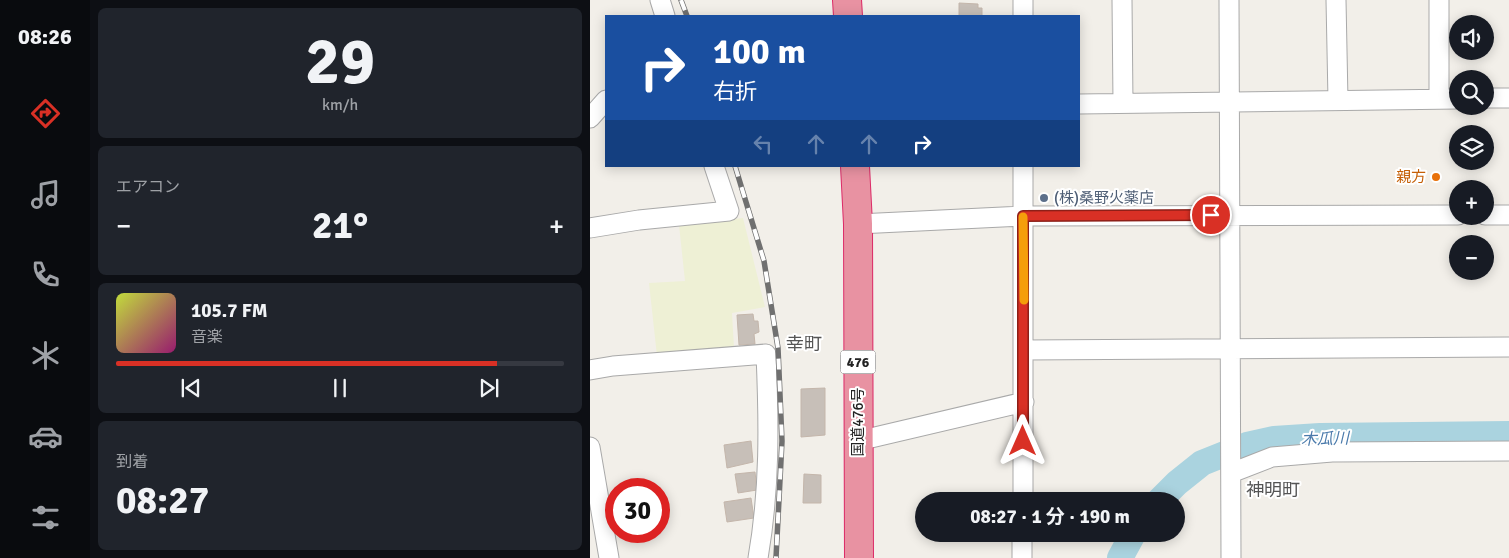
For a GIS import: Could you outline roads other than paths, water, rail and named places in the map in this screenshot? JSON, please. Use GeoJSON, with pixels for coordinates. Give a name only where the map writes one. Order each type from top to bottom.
{"type":"FeatureCollection","features":[{"type":"Feature","properties":{"kind":"highway"},"geometry":{"type":"LineString","coordinates":[[847,0],[848,15]]}},
{"type":"Feature","properties":{"kind":"highway","name":"国道476号"},"geometry":{"type":"LineString","coordinates":[[855,167],[858,224],[859,558]]}},
{"type":"Feature","properties":{"kind":"street"},"geometry":{"type":"LineString","coordinates":[[660,0],[665,15]]}},
{"type":"Feature","properties":{"kind":"street"},"geometry":{"type":"LineString","coordinates":[[1023,0],[1023,15]]}},
{"type":"Feature","properties":{"kind":"street"},"geometry":{"type":"LineString","coordinates":[[1122,0],[1123,103]]}},
{"type":"Feature","properties":{"kind":"street"},"geometry":{"type":"LineString","coordinates":[[1229,0],[1231,558]]}},
{"type":"Feature","properties":{"kind":"street"},"geometry":{"type":"LineString","coordinates":[[1336,0],[1338,100]]}},
{"type":"Feature","properties":{"kind":"street"},"geometry":{"type":"LineString","coordinates":[[1080,104],[1448,99],[1439,0]]}},
{"type":"Feature","properties":{"kind":"street"},"geometry":{"type":"LineString","coordinates":[[1494,98],[1509,98]]}},
{"type":"Feature","properties":{"kind":"street"},"geometry":{"type":"LineString","coordinates":[[590,118],[605,101]]}},
{"type":"Feature","properties":{"kind":"street"},"geometry":{"type":"LineString","coordinates":[[590,228],[639,220],[729,211],[714,167]]}},
{"type":"Feature","properties":{"kind":"street"},"geometry":{"type":"LineString","coordinates":[[1023,167],[1023,492]]}},
{"type":"Feature","properties":{"kind":"street"},"geometry":{"type":"LineString","coordinates":[[858,224],[1023,216],[1449,215]]}},
{"type":"Feature","properties":{"kind":"street"},"geometry":{"type":"LineString","coordinates":[[1494,215],[1509,215]]}},
{"type":"Feature","properties":{"kind":"street"},"geometry":{"type":"LineString","coordinates":[[1024,350],[1509,347]]}},
{"type":"Feature","properties":{"kind":"street"},"geometry":{"type":"LineString","coordinates":[[590,370],[613,366],[766,354],[770,431],[764,524],[758,558]]}},
{"type":"Feature","properties":{"kind":"street"},"geometry":{"type":"LineString","coordinates":[[858,441],[1024,402]]}},
{"type":"Feature","properties":{"kind":"street"},"geometry":{"type":"LineString","coordinates":[[590,447],[609,558]]}},
{"type":"Feature","properties":{"kind":"street"},"geometry":{"type":"LineString","coordinates":[[1231,469],[1272,457],[1332,452],[1509,451]]}},
{"type":"Feature","properties":{"kind":"street"},"geometry":{"type":"LineString","coordinates":[[1022,542],[1022,558]]}},
{"type":"Feature","properties":{"kind":"waterway","name":"木瓜川"},"geometry":{"type":"LineString","coordinates":[[1168,492],[1202,463],[1247,445],[1274,439],[1320,436],[1509,434]]}},
{"type":"Feature","properties":{"kind":"waterway","name":"木瓜川"},"geometry":{"type":"LineString","coordinates":[[1120,558],[1129,542]]}},
{"type":"Feature","properties":{"kind":"railway"},"geometry":{"type":"LineString","coordinates":[[681,0],[687,15]]}},
{"type":"Feature","properties":{"kind":"railway"},"geometry":{"type":"LineString","coordinates":[[735,167],[764,261],[778,348],[782,441],[776,558]]}},
{"type":"Feature","properties":{"kind":"place","name":"親方"},"geometry":{"type":"Point","coordinates":[1436,177]}},
{"type":"Feature","properties":{"kind":"place","name":"(株)桑野火薬店"},"geometry":{"type":"Point","coordinates":[1044,198]}},
{"type":"Feature","properties":{"kind":"district","name":"幸町"},"geometry":{"type":"Point","coordinates":[804,344]}},
{"type":"Feature","properties":{"kind":"district","name":"神明町"},"geometry":{"type":"Point","coordinates":[1273,490]}}]}
